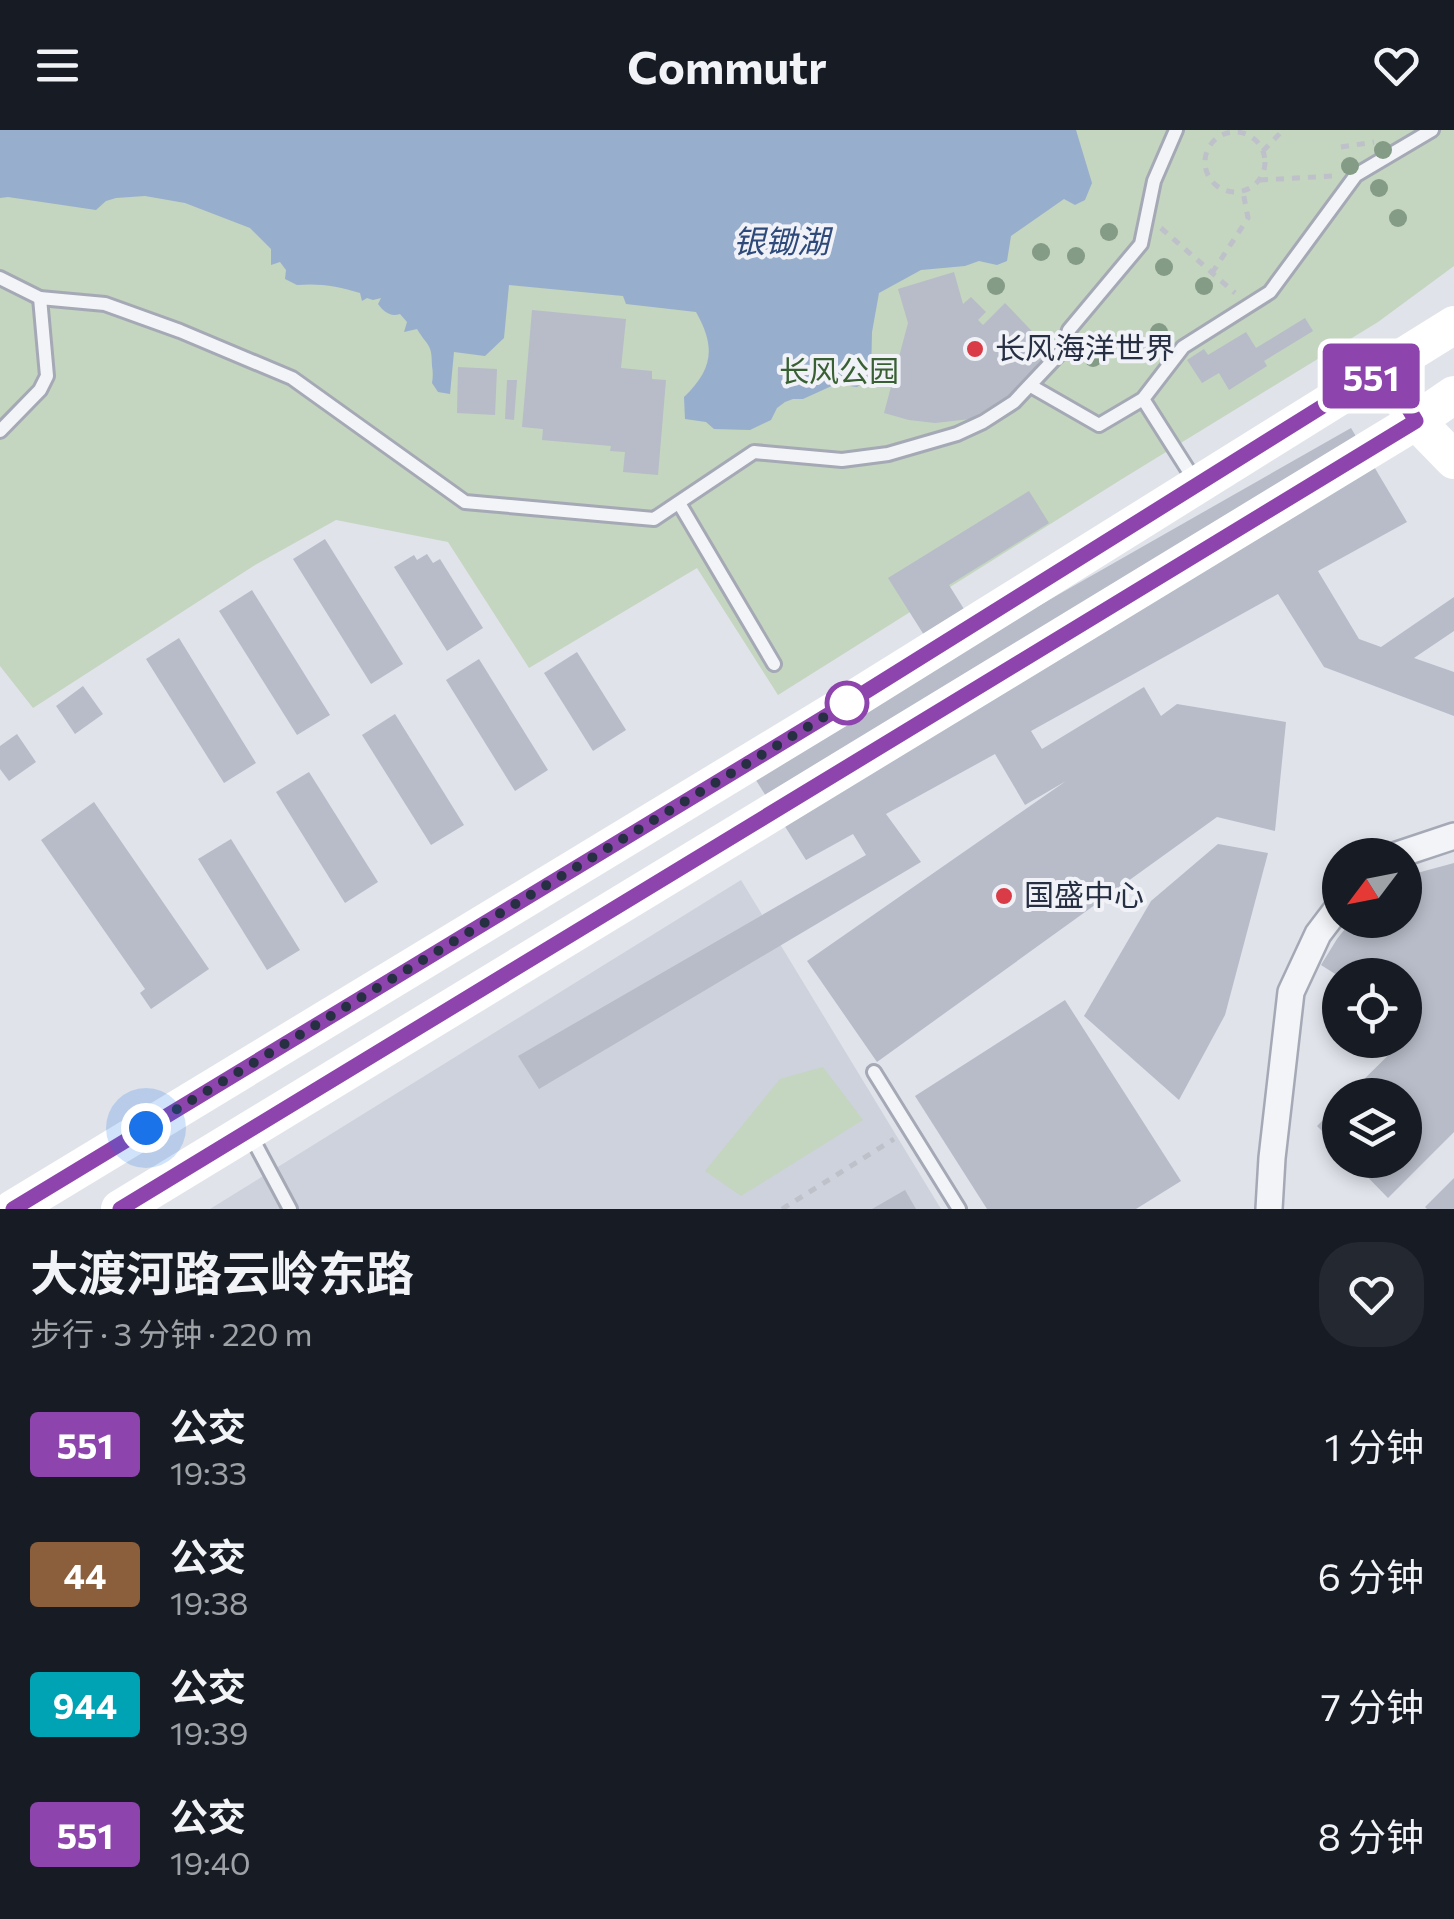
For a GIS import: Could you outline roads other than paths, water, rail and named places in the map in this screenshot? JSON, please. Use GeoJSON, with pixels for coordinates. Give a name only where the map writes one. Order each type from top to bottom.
{"type":"FeatureCollection","features":[{"type":"Feature","properties":{"kind":"main road"},"geometry":{"type":"LineString","coordinates":[[13,1209],[846,704],[1454,325]]}},
{"type":"Feature","properties":{"kind":"main road"},"geometry":{"type":"LineString","coordinates":[[1384,368],[1416,421],[1454,460]]}},
{"type":"Feature","properties":{"kind":"main road"},"geometry":{"type":"LineString","coordinates":[[120,1209],[1454,396]]}},
{"type":"Feature","properties":{"kind":"street"},"geometry":{"type":"LineString","coordinates":[[1422,847],[1454,836]]}},
{"type":"Feature","properties":{"kind":"street"},"geometry":{"type":"LineString","coordinates":[[1269,1209],[1291,992],[1322,929]]}},
{"type":"Feature","properties":{"kind":"lane"},"geometry":{"type":"LineString","coordinates":[[0,278],[40,298],[104,304],[292,378],[465,502],[654,519],[754,452],[842,460],[888,454],[958,434],[1014,402],[1062,351],[1069,330],[1141,244],[1154,182],[1176,130]]}},
{"type":"Feature","properties":{"kind":"lane"},"geometry":{"type":"LineString","coordinates":[[1031,386],[1099,425],[1143,399],[1182,347],[1270,292],[1356,174],[1432,130]]}},
{"type":"Feature","properties":{"kind":"lane"},"geometry":{"type":"LineString","coordinates":[[0,430],[40,390],[46,376],[40,298]]}},
{"type":"Feature","properties":{"kind":"lane"},"geometry":{"type":"LineString","coordinates":[[1143,399],[1198,485]]}},
{"type":"Feature","properties":{"kind":"lane"},"geometry":{"type":"LineString","coordinates":[[679,502],[774,664]]}},
{"type":"Feature","properties":{"kind":"lane"},"geometry":{"type":"LineString","coordinates":[[874,1072],[959,1209]]}},
{"type":"Feature","properties":{"kind":"lane"},"geometry":{"type":"LineString","coordinates":[[248,1131],[290,1209]]}},
{"type":"Feature","properties":{"kind":"water","name":"银锄湖"},"geometry":{"type":"Polygon","coordinates":[[[0,130],[1076,130],[1092,183],[1085,200],[1075,205],[1064,199],[1011,236],[1007,261],[921,270],[879,293],[872,332],[871,374],[857,387],[836,384],[803,399],[785,402],[771,420],[750,430],[714,429],[706,422],[685,419],[684,397],[701,377],[708,357],[707,336],[696,312],[626,304],[623,296],[509,285],[504,338],[485,356],[454,352],[450,394],[438,392],[432,383],[429,346],[417,329],[404,332],[407,322],[400,314],[385,311],[378,304],[381,298],[362,301],[360,293],[337,287],[297,285],[285,279],[286,270],[280,262],[271,265],[271,249],[250,228],[185,203],[145,196],[116,198],[96,210],[0,198],[0,130]]]}},
{"type":"Feature","properties":{"kind":"place","name":"长风海洋世界"},"geometry":{"type":"Point","coordinates":[975,349]}},
{"type":"Feature","properties":{"kind":"place","name":"国盛中心"},"geometry":{"type":"Point","coordinates":[1004,896]}},
{"type":"Feature","properties":{"kind":"park label","name":"长风公园"},"geometry":{"type":"Point","coordinates":[839,372]}}]}
